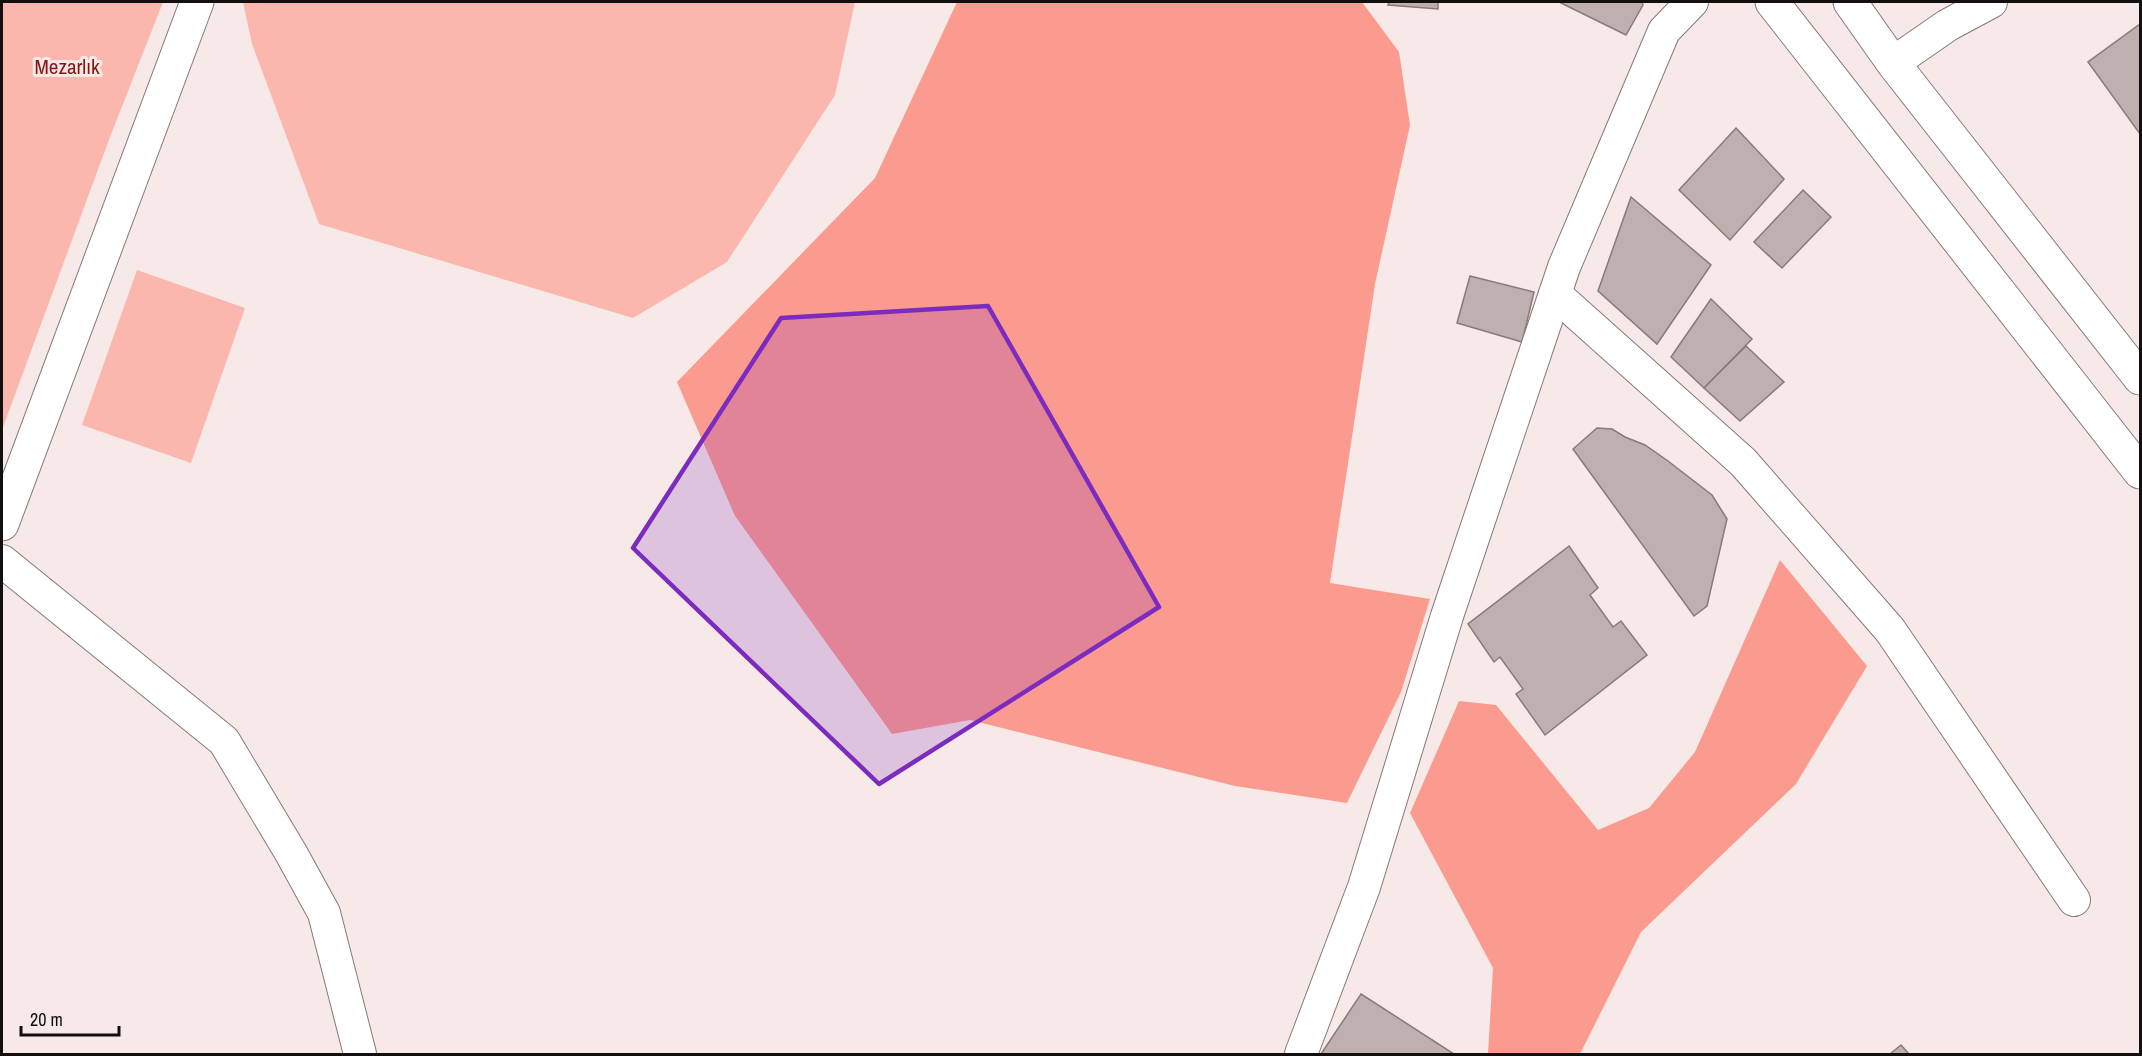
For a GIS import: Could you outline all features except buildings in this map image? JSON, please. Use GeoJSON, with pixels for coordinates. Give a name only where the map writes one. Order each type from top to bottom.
{"type":"FeatureCollection","features":[{"type":"Feature","properties":{"kind":"main road"},"geometry":{"type":"LineString","coordinates":[[2,524],[197,2]]}},
{"type":"Feature","properties":{"kind":"main road"},"geometry":{"type":"LineString","coordinates":[[1772,2],[2140,472]]}},
{"type":"Feature","properties":{"kind":"main road"},"geometry":{"type":"LineString","coordinates":[[1850,2],[1893,63],[2140,378]]}},
{"type":"Feature","properties":{"kind":"street"},"geometry":{"type":"LineString","coordinates":[[1301,1054],[1364,887],[1447,616],[1564,267],[1664,31],[1692,2]]}},
{"type":"Feature","properties":{"kind":"street"},"geometry":{"type":"LineString","coordinates":[[1893,63],[1948,25],[1991,2]]}},
{"type":"Feature","properties":{"kind":"street"},"geometry":{"type":"LineString","coordinates":[[1555,294],[1743,462],[1890,630],[2074,900]]}},
{"type":"Feature","properties":{"kind":"street"},"geometry":{"type":"LineString","coordinates":[[2,561],[224,741],[324,913],[360,1054]]}},
{"type":"Feature","properties":{"kind":"highlighted area"},"geometry":{"type":"Polygon","coordinates":[[[988,306],[1159,607],[879,784],[633,548],[781,318],[988,306]]]}},
{"type":"Feature","properties":{"kind":"green space","name":"Mezarlık"},"geometry":{"type":"Polygon","coordinates":[[[2,2],[163,2],[110,137],[2,430],[2,2]]]}},
{"type":"Feature","properties":{"kind":"green space"},"geometry":{"type":"Polygon","coordinates":[[[243,2],[855,2],[835,95],[727,262],[633,318],[319,224],[252,44],[243,2]]]}},
{"type":"Feature","properties":{"kind":"green space"},"geometry":{"type":"Polygon","coordinates":[[[137,270],[245,308],[191,463],[82,425],[137,270]]]}},
{"type":"Feature","properties":{"kind":"shaded area"},"geometry":{"type":"Polygon","coordinates":[[[957,2],[1362,2],[1399,52],[1410,125],[1375,284],[1330,583],[1430,599],[1401,692],[1347,803],[1235,786],[970,720],[892,734],[735,516],[677,382],[875,178],[957,2]]]}},
{"type":"Feature","properties":{"kind":"shaded area"},"geometry":{"type":"Polygon","coordinates":[[[1780,560],[1867,666],[1796,784],[1641,932],[1580,1054],[1488,1054],[1493,968],[1410,813],[1459,701],[1496,705],[1598,830],[1649,808],[1695,752],[1780,560]]]}}]}
